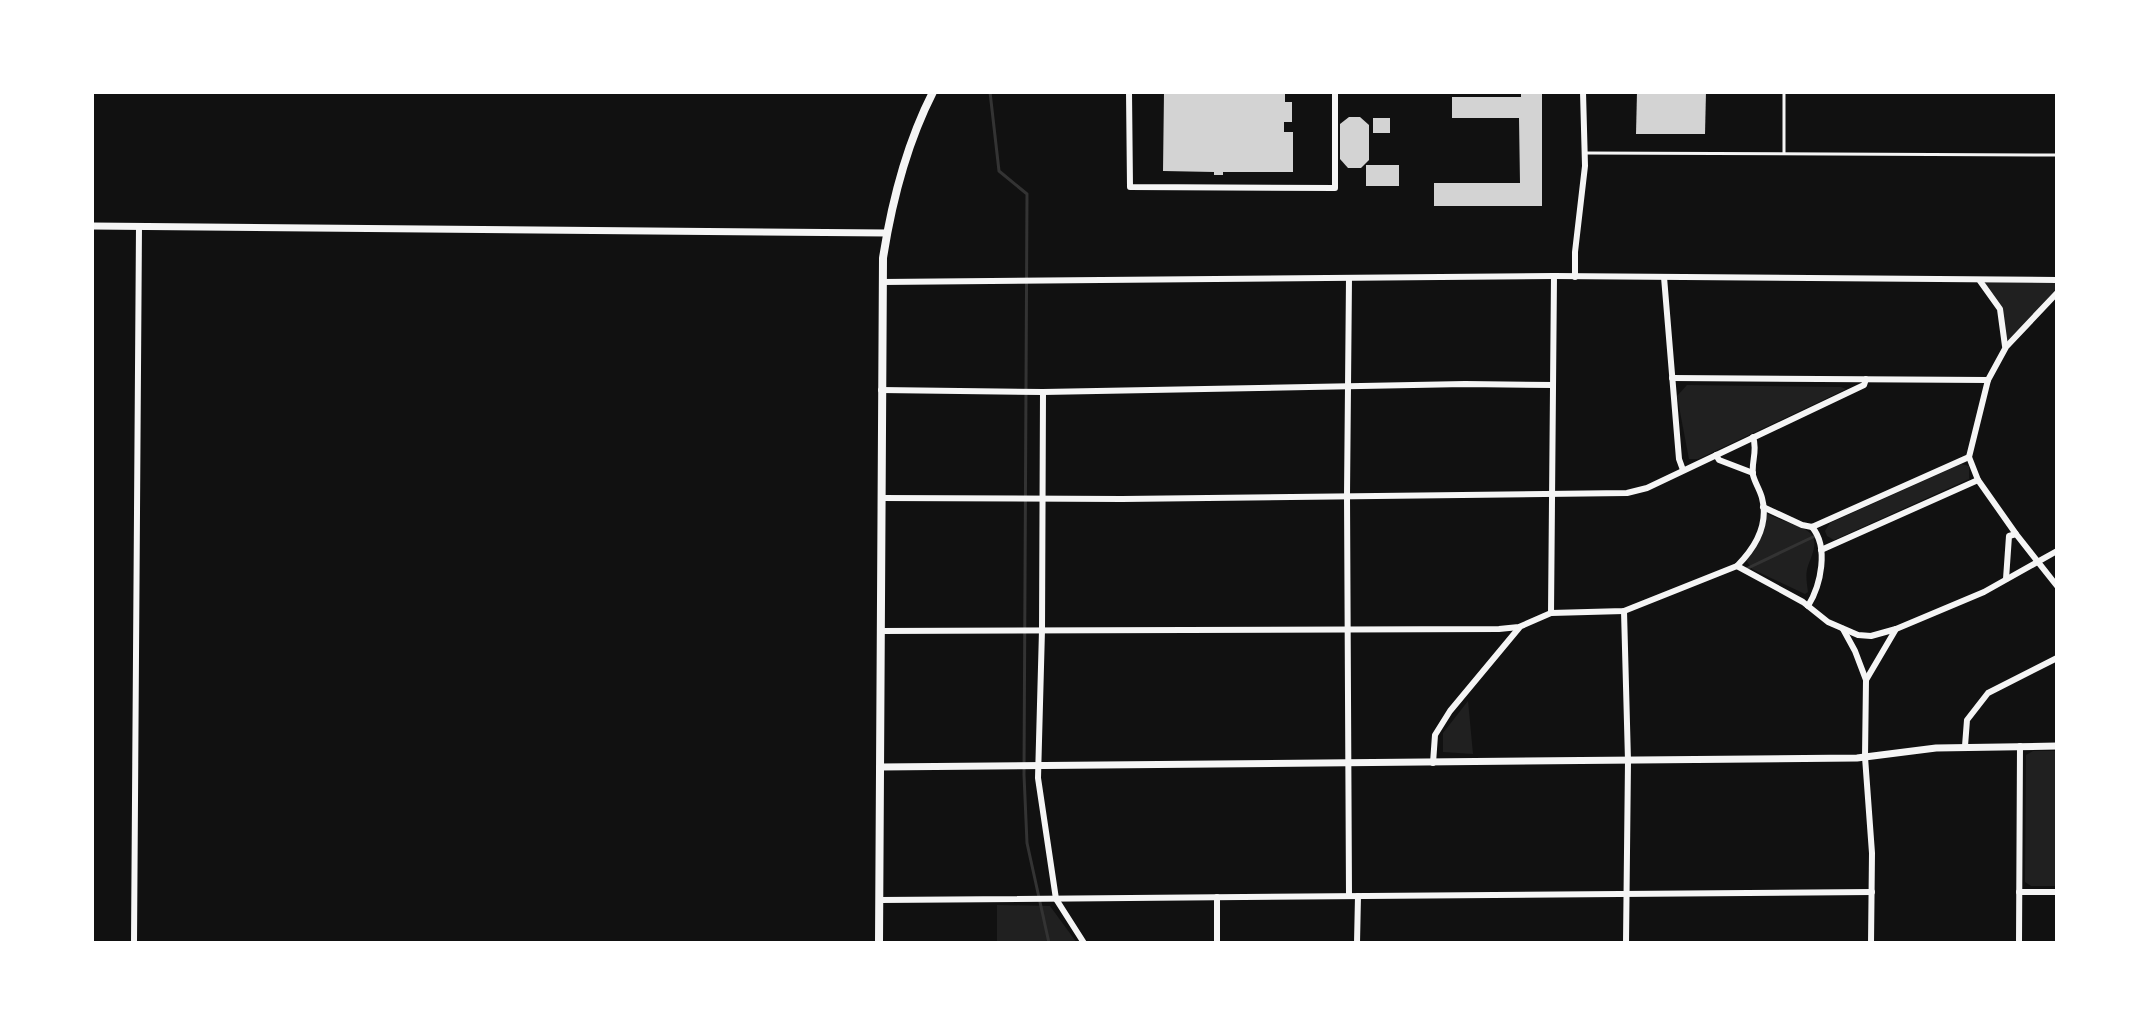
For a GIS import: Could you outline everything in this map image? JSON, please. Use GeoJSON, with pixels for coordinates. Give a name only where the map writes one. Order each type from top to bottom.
{"type":"FeatureCollection","features":[{"type":"Feature","properties":{"kind":"main road"},"geometry":{"type":"LineString","coordinates":[[879,943],[882,282],[887,233],[897,185],[912,136],[933,92]]}},
{"type":"Feature","properties":{"kind":"street"},"geometry":{"type":"LineString","coordinates":[[1129,92],[1130,187],[1335,188],[1335,92]]}},
{"type":"Feature","properties":{"kind":"street"},"geometry":{"type":"LineString","coordinates":[[1575,277],[1585,153],[1583,92]]}},
{"type":"Feature","properties":{"kind":"street"},"geometry":{"type":"LineString","coordinates":[[92,226],[887,233]]}},
{"type":"Feature","properties":{"kind":"street"},"geometry":{"type":"LineString","coordinates":[[134,943],[139,226]]}},
{"type":"Feature","properties":{"kind":"street"},"geometry":{"type":"LineString","coordinates":[[1551,613],[1554,276]]}},
{"type":"Feature","properties":{"kind":"street"},"geometry":{"type":"LineString","coordinates":[[882,282],[1554,276],[2057,280]]}},
{"type":"Feature","properties":{"kind":"street"},"geometry":{"type":"LineString","coordinates":[[1664,277],[1679,459],[1683,470]]}},
{"type":"Feature","properties":{"kind":"street"},"geometry":{"type":"LineString","coordinates":[[1349,278],[1349,896]]}},
{"type":"Feature","properties":{"kind":"street"},"geometry":{"type":"LineString","coordinates":[[1980,281],[2000,309],[2006,347]]}},
{"type":"Feature","properties":{"kind":"street"},"geometry":{"type":"LineString","coordinates":[[2056,296],[2006,347],[1988,380],[1969,457],[1978,480],[2057,586]]}},
{"type":"Feature","properties":{"kind":"street"},"geometry":{"type":"LineString","coordinates":[[1672,378],[1988,380]]}},
{"type":"Feature","properties":{"kind":"street"},"geometry":{"type":"LineString","coordinates":[[881,498],[1627,493],[1647,488],[1864,385],[1866,379]]}},
{"type":"Feature","properties":{"kind":"street"},"geometry":{"type":"LineString","coordinates":[[881,390],[1043,392],[1553,385]]}},
{"type":"Feature","properties":{"kind":"street"},"geometry":{"type":"LineString","coordinates":[[1043,392],[1042,630],[1034,766],[1056,899],[1084,943]]}},
{"type":"Feature","properties":{"kind":"street"},"geometry":{"type":"LineString","coordinates":[[880,631],[1519,627],[1551,613],[1624,611],[1737,566],[1750,553],[1762,527],[1763,507],[1753,473],[1756,444],[1753,437]]}},
{"type":"Feature","properties":{"kind":"street"},"geometry":{"type":"LineString","coordinates":[[1716,455],[1719,460],[1753,473]]}},
{"type":"Feature","properties":{"kind":"street"},"geometry":{"type":"LineString","coordinates":[[1812,527],[1969,457]]}},
{"type":"Feature","properties":{"kind":"street"},"geometry":{"type":"LineString","coordinates":[[1821,550],[1978,480]]}},
{"type":"Feature","properties":{"kind":"street"},"geometry":{"type":"LineString","coordinates":[[1763,507],[1812,527],[1819,534],[1822,566],[1808,606]]}},
{"type":"Feature","properties":{"kind":"street"},"geometry":{"type":"LineString","coordinates":[[2006,579],[2009,536],[2016,534]]}},
{"type":"Feature","properties":{"kind":"street"},"geometry":{"type":"LineString","coordinates":[[1737,566],[1842,628],[1858,635],[1871,636],[1896,629],[1984,592],[2057,551]]}},
{"type":"Feature","properties":{"kind":"street"},"geometry":{"type":"LineString","coordinates":[[1624,611],[1628,761],[1626,943]]}},
{"type":"Feature","properties":{"kind":"street"},"geometry":{"type":"LineString","coordinates":[[1433,763],[1435,735],[1450,711],[1519,627]]}},
{"type":"Feature","properties":{"kind":"street"},"geometry":{"type":"LineString","coordinates":[[1842,628],[1866,680],[1865,757],[1872,853],[1871,943]]}},
{"type":"Feature","properties":{"kind":"street"},"geometry":{"type":"LineString","coordinates":[[1866,680],[1896,629]]}},
{"type":"Feature","properties":{"kind":"street"},"geometry":{"type":"LineString","coordinates":[[1965,746],[1967,720],[1988,693],[2057,658]]}},
{"type":"Feature","properties":{"kind":"street"},"geometry":{"type":"LineString","coordinates":[[880,767],[1865,757],[1965,746],[2057,746]]}},
{"type":"Feature","properties":{"kind":"street"},"geometry":{"type":"LineString","coordinates":[[2019,943],[2020,746]]}},
{"type":"Feature","properties":{"kind":"street"},"geometry":{"type":"LineString","coordinates":[[880,900],[1872,892]]}},
{"type":"Feature","properties":{"kind":"street"},"geometry":{"type":"LineString","coordinates":[[2019,892],[2057,892]]}},
{"type":"Feature","properties":{"kind":"street"},"geometry":{"type":"LineString","coordinates":[[1357,943],[1358,896]]}},
{"type":"Feature","properties":{"kind":"street"},"geometry":{"type":"LineString","coordinates":[[1217,897],[1217,943]]}},
{"type":"Feature","properties":{"kind":"lane"},"geometry":{"type":"LineString","coordinates":[[1784,92],[1784,153]]}},
{"type":"Feature","properties":{"kind":"lane"},"geometry":{"type":"LineString","coordinates":[[1585,153],[2057,155]]}},
{"type":"Feature","properties":{"kind":"shaded area"},"geometry":{"type":"Polygon","coordinates":[[[2057,280],[2057,293],[2006,347],[2000,309],[1980,281],[2057,280]]]}},
{"type":"Feature","properties":{"kind":"shaded area"},"geometry":{"type":"Polygon","coordinates":[[[1687,385],[1846,389],[1698,459],[1689,459],[1677,396],[1687,385]]]}},
{"type":"Feature","properties":{"kind":"shaded area"},"geometry":{"type":"Polygon","coordinates":[[[1961,464],[1969,466],[1969,479],[1834,540],[1827,536],[1825,531],[1830,523],[1961,464]]]}},
{"type":"Feature","properties":{"kind":"shaded area"},"geometry":{"type":"Polygon","coordinates":[[[1766,513],[1812,535],[1814,545],[1807,569],[1808,592],[1805,594],[1752,569],[1746,560],[1766,513]]]}},
{"type":"Feature","properties":{"kind":"shaded area"},"geometry":{"type":"Polygon","coordinates":[[[1468,701],[1473,754],[1443,752],[1443,733],[1468,701]]]}},
{"type":"Feature","properties":{"kind":"shaded area"},"geometry":{"type":"Polygon","coordinates":[[[2033,751],[2057,751],[2057,886],[2031,886],[2025,882],[2026,755],[2033,751]]]}},
{"type":"Feature","properties":{"kind":"shaded area"},"geometry":{"type":"Polygon","coordinates":[[[997,905],[1050,906],[1077,943],[997,943],[997,905]]]}},
{"type":"Feature","properties":{"kind":"building"},"geometry":{"type":"Polygon","coordinates":[[[1164,92],[1285,92],[1285,102],[1292,102],[1292,122],[1284,122],[1284,132],[1293,132],[1293,172],[1223,172],[1223,175],[1214,175],[1214,172],[1163,171],[1164,92]]]}},
{"type":"Feature","properties":{"kind":"building"},"geometry":{"type":"Polygon","coordinates":[[[1521,92],[1542,92],[1542,206],[1434,206],[1434,183],[1520,183],[1519,118],[1452,118],[1452,97],[1521,97],[1521,92]]]}},
{"type":"Feature","properties":{"kind":"building"},"geometry":{"type":"Polygon","coordinates":[[[1637,92],[1706,92],[1705,134],[1636,134],[1637,92]]]}},
{"type":"Feature","properties":{"kind":"building"},"geometry":{"type":"Polygon","coordinates":[[[1349,117],[1360,117],[1369,125],[1369,160],[1361,168],[1348,168],[1340,159],[1340,124],[1349,117]]]}},
{"type":"Feature","properties":{"kind":"building"},"geometry":{"type":"Polygon","coordinates":[[[1373,118],[1390,118],[1390,133],[1373,133],[1373,118]]]}},
{"type":"Feature","properties":{"kind":"building"},"geometry":{"type":"Polygon","coordinates":[[[1366,165],[1399,165],[1399,186],[1366,186],[1366,165]]]}},
{"type":"Feature","properties":{"kind":"waterway"},"geometry":{"type":"LineString","coordinates":[[990,92],[999,171],[1027,194],[1024,775],[1027,843],[1049,943]]}},
{"type":"Feature","properties":{"kind":"waterway"},"geometry":{"type":"LineString","coordinates":[[1746,569],[1815,536]]}}]}
